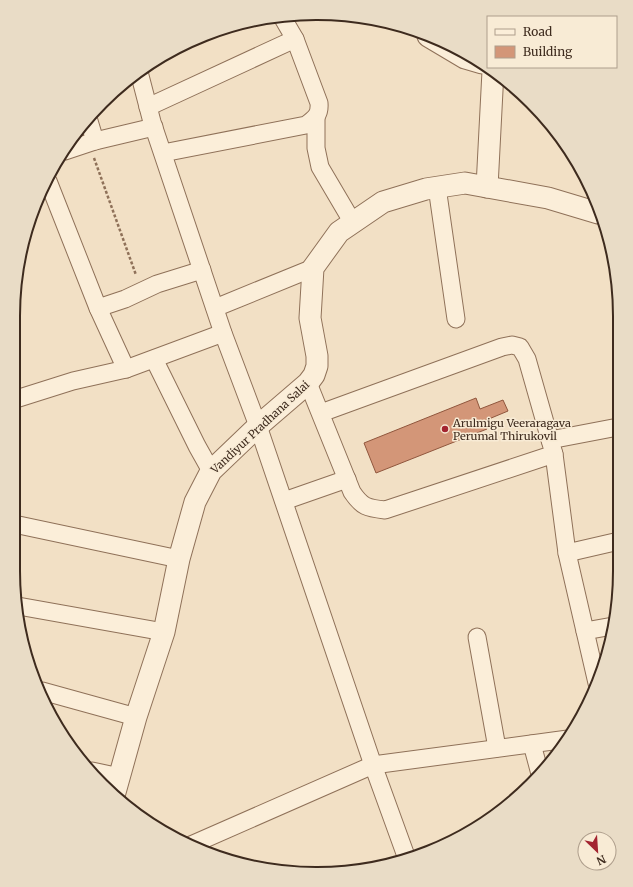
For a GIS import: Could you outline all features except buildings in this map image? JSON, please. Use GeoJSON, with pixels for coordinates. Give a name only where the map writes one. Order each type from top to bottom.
{"type":"FeatureCollection","features":[{"type":"Feature","properties":{"kind":"street"},"geometry":{"type":"LineString","coordinates":[[163,153],[306,125],[316,118],[320,111],[319,103],[295,39],[285,22]]}},
{"type":"Feature","properties":{"kind":"street"},"geometry":{"type":"LineString","coordinates":[[148,107],[295,39]]}},
{"type":"Feature","properties":{"kind":"street"},"geometry":{"type":"LineString","coordinates":[[141,78],[154,127],[223,333],[258,426],[373,765],[405,853]]}},
{"type":"Feature","properties":{"kind":"street"},"geometry":{"type":"LineString","coordinates":[[487,187],[493,78]]}},
{"type":"Feature","properties":{"kind":"street"},"geometry":{"type":"LineString","coordinates":[[316,118],[316,148],[320,167],[353,223]]}},
{"type":"Feature","properties":{"kind":"street"},"geometry":{"type":"LineString","coordinates":[[90,126],[92,142]]}},
{"type":"Feature","properties":{"kind":"street"},"geometry":{"type":"LineString","coordinates":[[72,149],[92,142],[154,127]]}},
{"type":"Feature","properties":{"kind":"street"},"geometry":{"type":"LineString","coordinates":[[215,308],[313,268],[339,232],[383,202],[426,188],[465,183],[548,198],[593,212]]}},
{"type":"Feature","properties":{"kind":"street"},"geometry":{"type":"LineString","coordinates":[[50,187],[98,308],[126,369]]}},
{"type":"Feature","properties":{"kind":"street"},"geometry":{"type":"LineString","coordinates":[[437,187],[456,319]]}},
{"type":"Feature","properties":{"kind":"street","name":"Vandiyur Pradhana Salai"},"geometry":{"type":"LineString","coordinates":[[116,789],[136,717],[164,632],[179,559],[195,502],[211,471],[258,426],[308,383],[314,375],[317,366],[310,318],[313,268]]}},
{"type":"Feature","properties":{"kind":"street"},"geometry":{"type":"LineString","coordinates":[[98,308],[157,284],[202,270]]}},
{"type":"Feature","properties":{"kind":"street"},"geometry":{"type":"LineString","coordinates":[[20,398],[73,381],[126,369],[223,333]]}},
{"type":"Feature","properties":{"kind":"street"},"geometry":{"type":"LineString","coordinates":[[321,413],[502,347],[512,345],[520,347],[526,359],[552,447],[567,553],[595,672]]}},
{"type":"Feature","properties":{"kind":"street"},"geometry":{"type":"LineString","coordinates":[[154,359],[196,446],[211,471]]}},
{"type":"Feature","properties":{"kind":"street"},"geometry":{"type":"LineString","coordinates":[[308,383],[352,492],[360,504],[371,508],[385,510],[552,447],[613,429]]}},
{"type":"Feature","properties":{"kind":"street"},"geometry":{"type":"LineString","coordinates":[[284,501],[347,479]]}},
{"type":"Feature","properties":{"kind":"street"},"geometry":{"type":"LineString","coordinates":[[20,525],[179,559]]}},
{"type":"Feature","properties":{"kind":"street"},"geometry":{"type":"LineString","coordinates":[[567,553],[613,542]]}},
{"type":"Feature","properties":{"kind":"street"},"geometry":{"type":"LineString","coordinates":[[23,607],[164,632]]}},
{"type":"Feature","properties":{"kind":"street"},"geometry":{"type":"LineString","coordinates":[[585,631],[607,627]]}},
{"type":"Feature","properties":{"kind":"street"},"geometry":{"type":"LineString","coordinates":[[478,637],[497,748]]}},
{"type":"Feature","properties":{"kind":"street"},"geometry":{"type":"LineString","coordinates":[[47,692],[136,717]]}},
{"type":"Feature","properties":{"kind":"street"},"geometry":{"type":"LineString","coordinates":[[198,842],[373,765],[559,740]]}},
{"type":"Feature","properties":{"kind":"street"},"geometry":{"type":"LineString","coordinates":[[532,744],[538,767]]}},
{"type":"Feature","properties":{"kind":"street"},"geometry":{"type":"LineString","coordinates":[[100,773],[120,777]]}},
{"type":"Feature","properties":{"kind":"path"},"geometry":{"type":"LineString","coordinates":[[92,142],[142,291]]}},
{"type":"Feature","properties":{"kind":"place","name":"Arulmigu Veeraragava Perumal Thirukovil"},"geometry":{"type":"Point","coordinates":[445,429]}}]}
